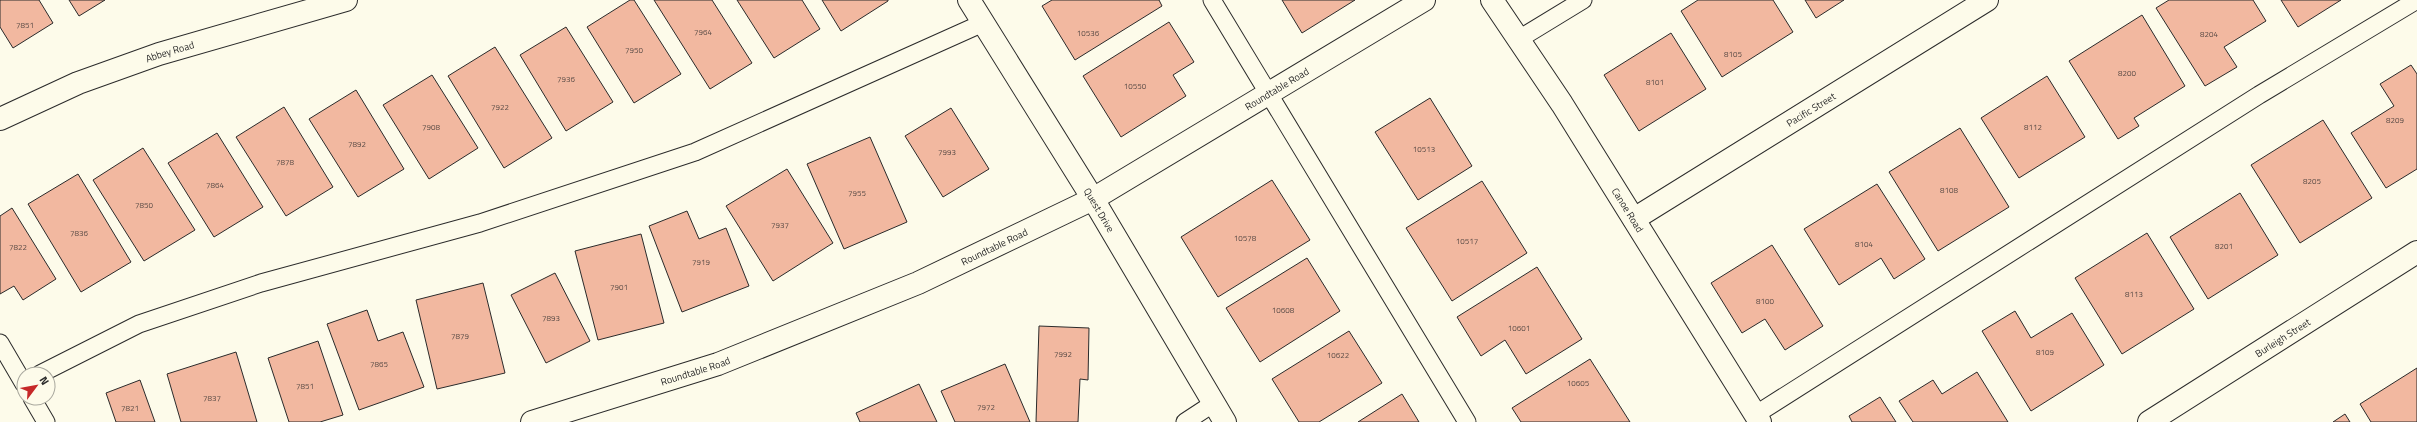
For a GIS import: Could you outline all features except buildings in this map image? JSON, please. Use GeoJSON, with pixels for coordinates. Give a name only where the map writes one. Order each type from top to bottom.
{"type":"FeatureCollection","features":[{"type":"Feature","properties":{"kind":"street","name":"Abbey Road"},"geometry":{"type":"LineString","coordinates":[[0,119],[78,83],[159,54],[346,0]]}},
{"type":"Feature","properties":{"kind":"street","name":"Quest Drive"},"geometry":{"type":"LineString","coordinates":[[968,0],[1093,199],[1225,422]]}},
{"type":"Feature","properties":{"kind":"street","name":"Roundtable Road"},"geometry":{"type":"LineString","coordinates":[[532,422],[718,364],[918,283],[1093,199],[1424,0]]}},
{"type":"Feature","properties":{"kind":"street","name":"Canoe Road"},"geometry":{"type":"LineString","coordinates":[[1492,0],[1519,39],[1634,219],[1758,418]]}},
{"type":"Feature","properties":{"kind":"street","name":"Pacific Street"},"geometry":{"type":"LineString","coordinates":[[1634,219],[1987,0]]}},
{"type":"Feature","properties":{"kind":"street","name":"Burleigh Street"},"geometry":{"type":"LineString","coordinates":[[2148,422],[2417,252]]}},
{"type":"Feature","properties":{"kind":"lane"},"geometry":{"type":"LineString","coordinates":[[1212,0],[1467,422]]}},
{"type":"Feature","properties":{"kind":"lane"},"geometry":{"type":"LineString","coordinates":[[1519,39],[1583,0]]}},
{"type":"Feature","properties":{"kind":"lane"},"geometry":{"type":"LineString","coordinates":[[1758,418],[2259,95],[2417,0]]}},
{"type":"Feature","properties":{"kind":"lane"},"geometry":{"type":"LineString","coordinates":[[56,366],[139,324],[261,283],[480,223],[695,152],[983,23]]}},
{"type":"Feature","properties":{"kind":"lane"},"geometry":{"type":"LineString","coordinates":[[0,342],[16,369]]}},
{"type":"Feature","properties":{"kind":"lane"},"geometry":{"type":"LineString","coordinates":[[1185,422],[1214,403]]}},
{"type":"Feature","properties":{"kind":"lane"},"geometry":{"type":"LineString","coordinates":[[37,406],[46,422]]}}]}
